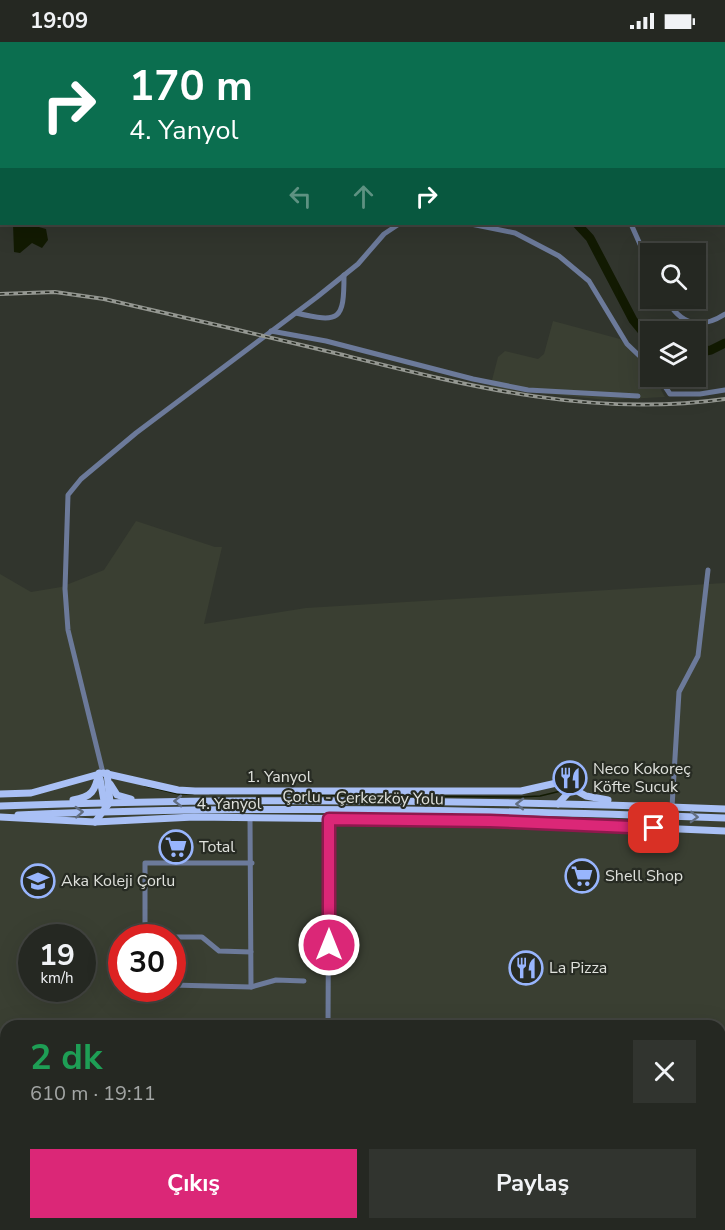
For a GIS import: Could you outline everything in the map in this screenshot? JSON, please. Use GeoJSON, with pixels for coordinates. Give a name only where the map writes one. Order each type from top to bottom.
{"type":"FeatureCollection","features":[{"type":"Feature","properties":{"kind":"main road","name":"1. Yanyol"},"geometry":{"type":"LineString","coordinates":[[103,773],[168,788],[195,791],[521,791],[561,782]]}},
{"type":"Feature","properties":{"kind":"main road"},"geometry":{"type":"LineString","coordinates":[[0,794],[40,791],[103,773]]}},
{"type":"Feature","properties":{"kind":"main road"},"geometry":{"type":"LineString","coordinates":[[103,773],[117,795],[142,802]]}},
{"type":"Feature","properties":{"kind":"main road"},"geometry":{"type":"LineString","coordinates":[[95,822],[106,811],[103,773]]}},
{"type":"Feature","properties":{"kind":"main road"},"geometry":{"type":"LineString","coordinates":[[55,805],[90,795],[96,789],[103,773]]}},
{"type":"Feature","properties":{"kind":"main road"},"geometry":{"type":"LineString","coordinates":[[558,804],[568,793],[561,782]]}},
{"type":"Feature","properties":{"kind":"main road"},"geometry":{"type":"LineString","coordinates":[[561,782],[594,799],[646,806]]}},
{"type":"Feature","properties":{"kind":"main road","name":"Çorlu - Çerkezköy Yolu"},"geometry":{"type":"LineString","coordinates":[[0,806],[142,802],[558,804],[725,808]]}},
{"type":"Feature","properties":{"kind":"main road"},"geometry":{"type":"LineString","coordinates":[[122,811],[147,818]]}},
{"type":"Feature","properties":{"kind":"main road","name":"Çorlu - Çerkezköy Yolu"},"geometry":{"type":"LineString","coordinates":[[0,816],[122,811],[482,813],[725,818]]}},
{"type":"Feature","properties":{"kind":"main road"},"geometry":{"type":"LineString","coordinates":[[482,813],[530,822],[725,831]]}},
{"type":"Feature","properties":{"kind":"main road","name":"4. Yanyol"},"geometry":{"type":"LineString","coordinates":[[0,816],[95,822],[147,818],[530,822]]}},
{"type":"Feature","properties":{"kind":"street"},"geometry":{"type":"LineString","coordinates":[[103,773],[68,630],[65,589],[68,495],[81,479],[136,433],[344,275],[384,234],[398,225]]}},
{"type":"Feature","properties":{"kind":"street"},"geometry":{"type":"LineString","coordinates":[[476,225],[515,233],[559,256],[589,281],[627,344],[640,356]]}},
{"type":"Feature","properties":{"kind":"street"},"geometry":{"type":"LineString","coordinates":[[631,225],[640,244]]}},
{"type":"Feature","properties":{"kind":"street"},"geometry":{"type":"LineString","coordinates":[[296,313],[327,320],[335,317],[343,308],[344,275]]}},
{"type":"Feature","properties":{"kind":"street"},"geometry":{"type":"LineString","coordinates":[[674,309],[682,320],[698,324],[716,320],[725,314]]}},
{"type":"Feature","properties":{"kind":"street"},"geometry":{"type":"LineString","coordinates":[[271,331],[326,341],[473,380],[528,390],[638,396]]}},
{"type":"Feature","properties":{"kind":"street"},"geometry":{"type":"LineString","coordinates":[[665,387],[670,394],[700,394],[725,390]]}},
{"type":"Feature","properties":{"kind":"street"},"geometry":{"type":"LineString","coordinates":[[672,807],[679,692],[698,656],[708,570]]}},
{"type":"Feature","properties":{"kind":"street"},"geometry":{"type":"LineString","coordinates":[[250,818],[251,987]]}},
{"type":"Feature","properties":{"kind":"street"},"geometry":{"type":"LineString","coordinates":[[328,1020],[329,819]]}},
{"type":"Feature","properties":{"kind":"street"},"geometry":{"type":"LineString","coordinates":[[251,952],[219,951],[202,937],[145,937],[145,863],[252,863]]}},
{"type":"Feature","properties":{"kind":"street"},"geometry":{"type":"LineString","coordinates":[[186,985],[251,987],[276,980],[304,981]]}},
{"type":"Feature","properties":{"kind":"shaded area"},"geometry":{"type":"Polygon","coordinates":[[[13,225],[32,225],[46,229],[48,240],[42,248],[32,243],[20,253],[14,252],[13,225]]]}},
{"type":"Feature","properties":{"kind":"shaded area"},"geometry":{"type":"Polygon","coordinates":[[[553,321],[620,339],[640,360],[640,387],[660,387],[665,397],[606,400],[490,388],[498,357],[505,351],[538,359],[544,354],[553,321]]]}},
{"type":"Feature","properties":{"kind":"shaded area"},"geometry":{"type":"Polygon","coordinates":[[[136,521],[215,547],[222,547],[204,624],[306,608],[725,583],[725,1020],[0,1020],[0,574],[31,592],[61,587],[104,570],[136,521]]]}},
{"type":"Feature","properties":{"kind":"waterway"},"geometry":{"type":"LineString","coordinates":[[578,225],[590,238],[633,320],[640,329]]}},
{"type":"Feature","properties":{"kind":"waterway"},"geometry":{"type":"LineString","coordinates":[[706,351],[725,343]]}},
{"type":"Feature","properties":{"kind":"waterway"},"geometry":{"type":"LineString","coordinates":[[145,786],[178,794],[193,794]]}},
{"type":"Feature","properties":{"kind":"waterway"},"geometry":{"type":"LineString","coordinates":[[210,794],[519,797],[540,796],[561,791]]}},
{"type":"Feature","properties":{"kind":"railway"},"geometry":{"type":"LineString","coordinates":[[0,294],[55,292],[104,299],[435,377],[530,396],[578,402],[626,404],[675,404],[725,399]]}},
{"type":"Feature","properties":{"kind":"place","name":"Neco Kokoreç Köfte Sucuk"},"geometry":{"type":"Point","coordinates":[570,778]}},
{"type":"Feature","properties":{"kind":"place","name":"Total"},"geometry":{"type":"Point","coordinates":[176,847]}},
{"type":"Feature","properties":{"kind":"place","name":"Shell Shop"},"geometry":{"type":"Point","coordinates":[582,876]}},
{"type":"Feature","properties":{"kind":"place","name":"Aka Koleji Çorlu"},"geometry":{"type":"Point","coordinates":[38,881]}},
{"type":"Feature","properties":{"kind":"place","name":"La Pizza"},"geometry":{"type":"Point","coordinates":[526,968]}},
{"type":"Feature","properties":{"kind":"route"},"geometry":{"type":"LineString","coordinates":[[329,945],[329,819],[490,821],[654,828]]}}]}
